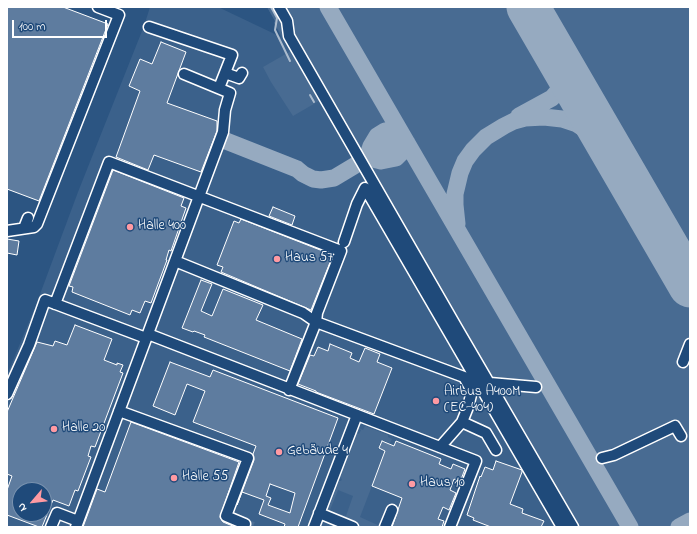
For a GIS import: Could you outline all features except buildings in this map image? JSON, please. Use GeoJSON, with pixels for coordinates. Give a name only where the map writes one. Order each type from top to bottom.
{"type":"FeatureCollection","features":[{"type":"Feature","properties":{"kind":"lane"},"geometry":{"type":"LineString","coordinates":[[8,229],[34,227],[37,224],[119,15],[98,7]]}},
{"type":"Feature","properties":{"kind":"lane"},"geometry":{"type":"LineString","coordinates":[[280,7],[287,20],[289,36],[573,527]]}},
{"type":"Feature","properties":{"kind":"lane"},"geometry":{"type":"LineString","coordinates":[[149,27],[232,55],[219,88]]}},
{"type":"Feature","properties":{"kind":"lane"},"geometry":{"type":"LineString","coordinates":[[225,73],[239,78],[242,73]]}},
{"type":"Feature","properties":{"kind":"lane"},"geometry":{"type":"LineString","coordinates":[[51,527],[57,513],[77,524],[223,132],[225,110],[230,93],[184,74]]}},
{"type":"Feature","properties":{"kind":"lane"},"geometry":{"type":"LineString","coordinates":[[55,304],[109,162],[341,251],[317,313],[316,322],[289,390]]}},
{"type":"Feature","properties":{"kind":"lane"},"geometry":{"type":"LineString","coordinates":[[344,242],[357,204],[365,188],[562,527]]}},
{"type":"Feature","properties":{"kind":"lane"},"geometry":{"type":"LineString","coordinates":[[24,228],[28,218]]}},
{"type":"Feature","properties":{"kind":"lane"},"geometry":{"type":"LineString","coordinates":[[175,261],[303,313],[316,322],[464,377],[472,391],[462,422],[440,447]]}},
{"type":"Feature","properties":{"kind":"lane"},"geometry":{"type":"LineString","coordinates":[[7,394],[29,345],[45,300],[147,336],[476,461],[454,526]]}},
{"type":"Feature","properties":{"kind":"lane"},"geometry":{"type":"LineString","coordinates":[[683,362],[690,344]]}},
{"type":"Feature","properties":{"kind":"lane"},"geometry":{"type":"LineString","coordinates":[[490,383],[536,387]]}},
{"type":"Feature","properties":{"kind":"lane"},"geometry":{"type":"LineString","coordinates":[[119,411],[248,458],[226,516],[245,524]]}},
{"type":"Feature","properties":{"kind":"lane"},"geometry":{"type":"LineString","coordinates":[[314,527],[357,415]]}},
{"type":"Feature","properties":{"kind":"lane"},"geometry":{"type":"LineString","coordinates":[[462,422],[486,433],[496,450]]}},
{"type":"Feature","properties":{"kind":"lane"},"geometry":{"type":"LineString","coordinates":[[602,458],[614,455],[643,443],[675,426],[681,436]]}},
{"type":"Feature","properties":{"kind":"lane"},"geometry":{"type":"LineString","coordinates":[[385,527],[392,510]]}},
{"type":"Feature","properties":{"kind":"lane"},"geometry":{"type":"LineString","coordinates":[[319,513],[337,517],[353,527]]}},
{"type":"Feature","properties":{"kind":"shaded area"},"geometry":{"type":"Polygon","coordinates":[[[150,7],[218,7],[281,37],[274,23],[275,21],[267,7],[690,7],[690,527],[7,527],[7,375],[36,305],[78,192],[144,26],[150,7]]]}},
{"type":"Feature","properties":{"kind":"shaded area"},"geometry":{"type":"Polygon","coordinates":[[[267,7],[690,7],[690,527],[568,527],[319,101],[293,116],[271,82],[263,67],[291,51],[274,23],[275,21],[267,7]]]}},
{"type":"Feature","properties":{"kind":"shaded area"},"geometry":{"type":"Polygon","coordinates":[[[365,426],[388,435],[388,437],[392,439],[390,443],[381,440],[378,449],[385,452],[360,517],[382,527],[359,527],[340,519],[340,514],[346,516],[353,496],[338,490],[330,510],[336,513],[332,516],[327,512],[339,481],[342,479],[340,478],[357,433],[359,434],[361,430],[359,428],[363,430],[365,426]]]}},
{"type":"Feature","properties":{"kind":"waterway"},"geometry":{"type":"LineString","coordinates":[[271,7],[277,18],[275,30],[290,61]]}},
{"type":"Feature","properties":{"kind":"waterway"},"geometry":{"type":"LineString","coordinates":[[310,95],[314,102]]}},
{"type":"Feature","properties":{"kind":"taxiway"},"geometry":{"type":"LineString","coordinates":[[328,7],[630,527]]}},
{"type":"Feature","properties":{"kind":"taxiway"},"geometry":{"type":"LineString","coordinates":[[519,116],[552,98],[558,91],[563,77],[557,57]]}},
{"type":"Feature","properties":{"kind":"taxiway"},"geometry":{"type":"LineString","coordinates":[[457,224],[455,194],[460,173],[465,161],[473,150],[486,137],[514,121],[525,118],[544,117],[562,119],[577,124],[597,137],[608,148],[619,164]]}},
{"type":"Feature","properties":{"kind":"taxiway"},"geometry":{"type":"LineString","coordinates":[[365,159],[377,136],[385,131],[394,129],[399,130]]}},
{"type":"Feature","properties":{"kind":"taxiway"},"geometry":{"type":"LineString","coordinates":[[216,137],[297,169],[313,179],[321,180],[334,178],[394,142],[399,134],[398,129]]}},
{"type":"Feature","properties":{"kind":"taxiway"},"geometry":{"type":"LineString","coordinates":[[365,159],[369,158],[381,161],[396,158],[403,151],[407,143]]}},
{"type":"Feature","properties":{"kind":"taxiway"},"geometry":{"type":"LineString","coordinates":[[679,527],[690,521]]}},
{"type":"Feature","properties":{"kind":"runway"},"geometry":{"type":"LineString","coordinates":[[528,7],[690,286]]}},
{"type":"Feature","properties":{"kind":"tunnel"},"geometry":{"type":"LineString","coordinates":[[245,524],[253,527]]}},
{"type":"Feature","properties":{"kind":"place","name":"Halle 400"},"geometry":{"type":"Point","coordinates":[130,227]}},
{"type":"Feature","properties":{"kind":"place","name":"Haus 57"},"geometry":{"type":"Point","coordinates":[277,259]}},
{"type":"Feature","properties":{"kind":"place","name":"Airbus A400M (EC-404)"},"geometry":{"type":"Point","coordinates":[436,401]}},
{"type":"Feature","properties":{"kind":"place","name":"Halle 20"},"geometry":{"type":"Point","coordinates":[54,429]}},
{"type":"Feature","properties":{"kind":"place","name":"Gebäude 4"},"geometry":{"type":"Point","coordinates":[279,452]}},
{"type":"Feature","properties":{"kind":"place","name":"Halle 55"},"geometry":{"type":"Point","coordinates":[174,478]}},
{"type":"Feature","properties":{"kind":"place","name":"Haus 10"},"geometry":{"type":"Point","coordinates":[412,484]}}]}
